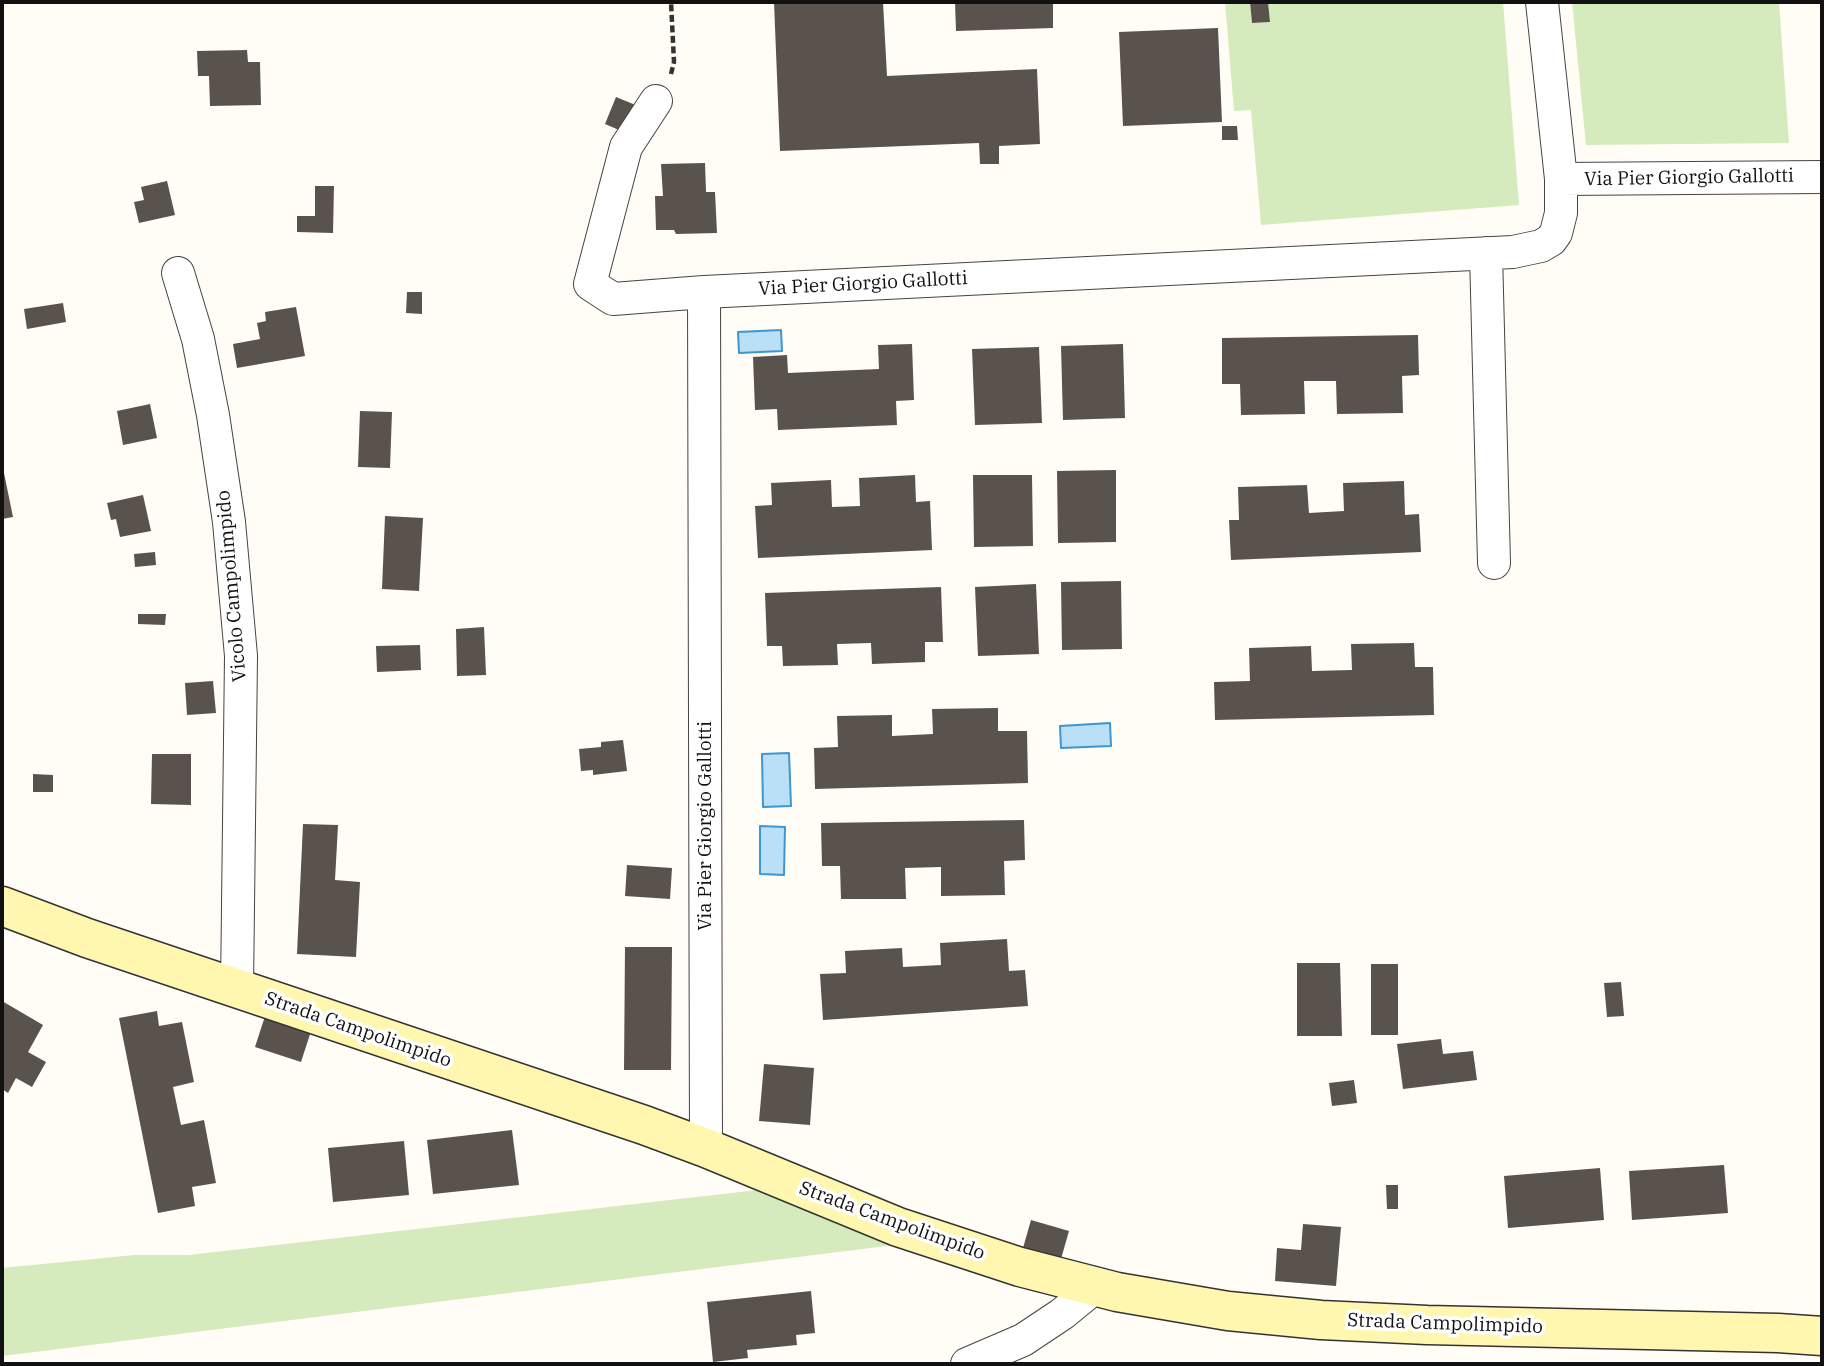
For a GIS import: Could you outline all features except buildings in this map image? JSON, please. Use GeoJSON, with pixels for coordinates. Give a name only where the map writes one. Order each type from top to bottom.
{"type":"FeatureCollection","features":[{"type":"Feature","properties":{"kind":"street"},"geometry":{"type":"LineString","coordinates":[[1542,2],[1561,179]]}},
{"type":"Feature","properties":{"kind":"street"},"geometry":{"type":"LineString","coordinates":[[656,101],[626,147],[590,284],[613,299],[704,292]]}},
{"type":"Feature","properties":{"kind":"street","name":"Via Pier Giorgio Gallotti"},"geometry":{"type":"LineString","coordinates":[[706,1148],[704,292],[1530,249],[1551,240],[1556,233],[1561,213],[1561,179],[1822,177]]}},
{"type":"Feature","properties":{"kind":"street"},"geometry":{"type":"LineString","coordinates":[[1486,253],[1494,563]]}},
{"type":"Feature","properties":{"kind":"street","name":"Vicolo Campolimpido"},"geometry":{"type":"LineString","coordinates":[[178,273],[198,339],[213,415],[229,522],[241,656],[237,989]]}},
{"type":"Feature","properties":{"kind":"street","name":"Strada Campolimpido"},"geometry":{"type":"LineString","coordinates":[[2,906],[87,938],[706,1148],[898,1227],[1000,1261],[1095,1287],[1174,1303],[1321,1320],[1427,1325],[1778,1332],[1822,1336]]}},
{"type":"Feature","properties":{"kind":"street"},"geometry":{"type":"LineString","coordinates":[[967,1364],[1009,1347],[1030,1335],[1062,1314],[1095,1287]]}},
{"type":"Feature","properties":{"kind":"path"},"geometry":{"type":"LineString","coordinates":[[656,101],[668,88],[674,62],[671,2]]}},
{"type":"Feature","properties":{"kind":"green space"},"geometry":{"type":"Polygon","coordinates":[[[1225,2],[1250,2],[1252,23],[1270,22],[1268,2],[1503,2],[1519,205],[1261,225],[1251,110],[1234,111],[1225,2]]]}},
{"type":"Feature","properties":{"kind":"green space"},"geometry":{"type":"Polygon","coordinates":[[[1572,2],[1779,2],[1789,143],[1586,145],[1572,2]]]}},
{"type":"Feature","properties":{"kind":"green space"},"geometry":{"type":"Polygon","coordinates":[[[775,1188],[903,1244],[2,1356],[2,1268],[134,1255],[189,1255],[775,1188]]]}},
{"type":"Feature","properties":{"kind":"water"},"geometry":{"type":"Polygon","coordinates":[[[781,330],[782,351],[739,353],[738,332],[781,330]]]}},
{"type":"Feature","properties":{"kind":"water"},"geometry":{"type":"Polygon","coordinates":[[[1110,723],[1111,746],[1061,748],[1060,726],[1110,723]]]}},
{"type":"Feature","properties":{"kind":"water"},"geometry":{"type":"Polygon","coordinates":[[[789,753],[791,806],[763,807],[762,754],[789,753]]]}},
{"type":"Feature","properties":{"kind":"water"},"geometry":{"type":"Polygon","coordinates":[[[760,826],[785,827],[784,875],[760,874],[760,826]]]}}]}
